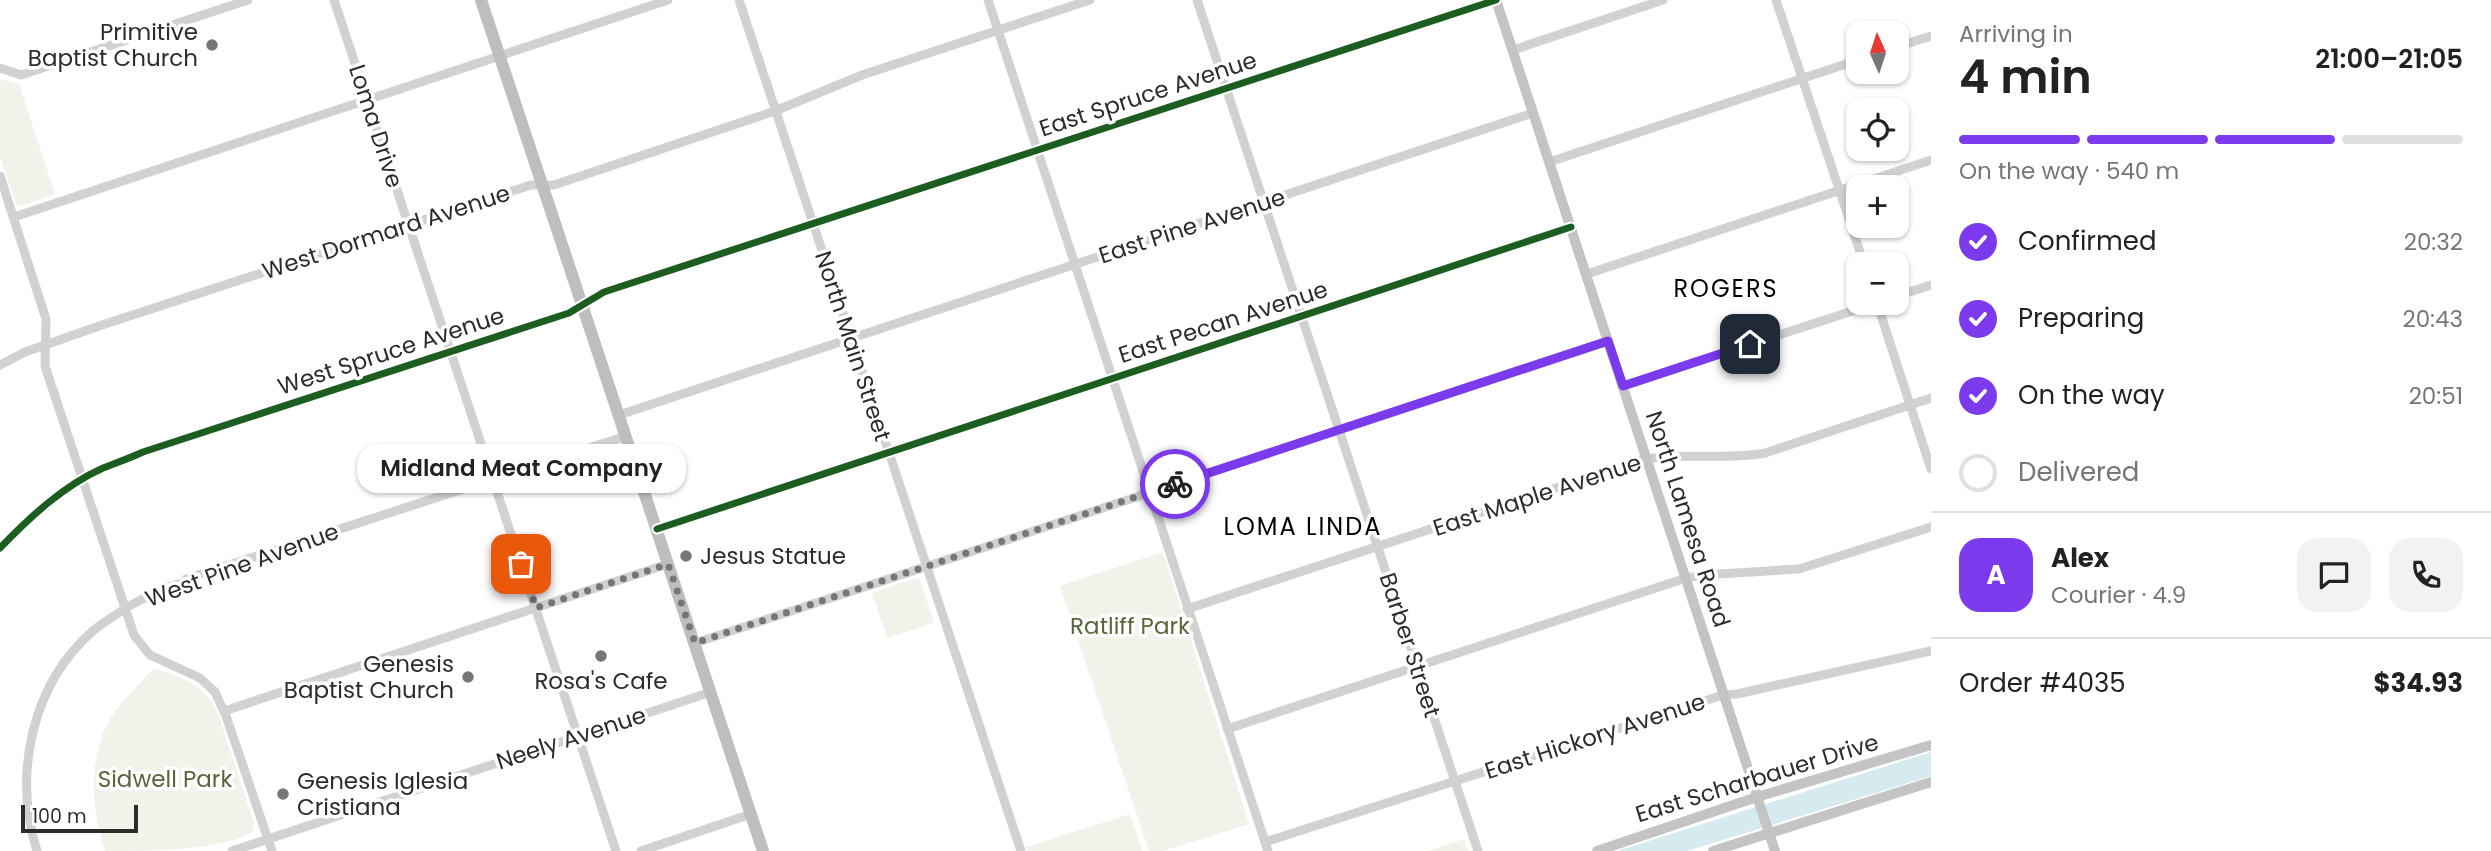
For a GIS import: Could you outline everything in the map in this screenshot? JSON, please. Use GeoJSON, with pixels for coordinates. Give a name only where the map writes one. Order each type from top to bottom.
{"type":"FeatureCollection","features":[{"type":"Feature","properties":{"kind":"highway"},"geometry":{"type":"LineString","coordinates":[[481,0],[763,851]]}},
{"type":"Feature","properties":{"kind":"main road","name":"North Lamesa Road"},"geometry":{"type":"LineString","coordinates":[[1496,0],[1775,851]]}},
{"type":"Feature","properties":{"kind":"main road","name":"East Scharbauer Drive"},"geometry":{"type":"LineString","coordinates":[[1597,851],[1931,745]]}},
{"type":"Feature","properties":{"kind":"main road"},"geometry":{"type":"LineString","coordinates":[[1713,851],[1768,831],[1931,782]]}},
{"type":"Feature","properties":{"kind":"street"},"geometry":{"type":"LineString","coordinates":[[0,68],[21,75],[248,0]]}},
{"type":"Feature","properties":{"kind":"street","name":"Loma Drive"},"geometry":{"type":"LineString","coordinates":[[334,0],[616,851]]}},
{"type":"Feature","properties":{"kind":"street"},"geometry":{"type":"LineString","coordinates":[[14,217],[668,0]]}},
{"type":"Feature","properties":{"kind":"street","name":"North Main Street"},"geometry":{"type":"LineString","coordinates":[[739,0],[1021,851]]}},
{"type":"Feature","properties":{"kind":"street"},"geometry":{"type":"LineString","coordinates":[[988,0],[1266,846]]}},
{"type":"Feature","properties":{"kind":"street","name":"West Dormard Avenue"},"geometry":{"type":"LineString","coordinates":[[0,365],[45,344],[531,185],[554,185],[775,111],[863,75],[1090,0]]}},
{"type":"Feature","properties":{"kind":"street","name":"Barber Street"},"geometry":{"type":"LineString","coordinates":[[1197,0],[1478,851]]}},
{"type":"Feature","properties":{"kind":"street","name":"East Spruce Avenue"},"geometry":{"type":"LineString","coordinates":[[813,224],[1496,0]]}},
{"type":"Feature","properties":{"kind":"street"},"geometry":{"type":"LineString","coordinates":[[1513,50],[1663,0]]}},
{"type":"Feature","properties":{"kind":"street"},"geometry":{"type":"LineString","coordinates":[[1776,0],[1860,252]]}},
{"type":"Feature","properties":{"kind":"street"},"geometry":{"type":"LineString","coordinates":[[1909,43],[1931,36]]}},
{"type":"Feature","properties":{"kind":"street"},"geometry":{"type":"LineString","coordinates":[[1549,162],[1846,64]]}},
{"type":"Feature","properties":{"kind":"street","name":"East Pine Avenue"},"geometry":{"type":"LineString","coordinates":[[851,338],[1533,113]]}},
{"type":"Feature","properties":{"kind":"street"},"geometry":{"type":"LineString","coordinates":[[1587,274],[1931,160]]}},
{"type":"Feature","properties":{"kind":"street"},"geometry":{"type":"LineString","coordinates":[[0,176],[46,319],[45,366],[125,609],[141,647],[157,660],[206,683],[215,692],[272,851]]}},
{"type":"Feature","properties":{"kind":"street","name":"West Spruce Avenue"},"geometry":{"type":"LineString","coordinates":[[0,548],[49,502],[83,479],[143,452],[569,313],[604,292],[813,224]]}},
{"type":"Feature","properties":{"kind":"street","name":"East Pecan Avenue"},"geometry":{"type":"LineString","coordinates":[[657,529],[1571,227]]}},
{"type":"Feature","properties":{"kind":"street"},"geometry":{"type":"LineString","coordinates":[[1909,292],[1931,285]]}},
{"type":"Feature","properties":{"kind":"street"},"geometry":{"type":"LineString","coordinates":[[1623,386],[1846,313]]}},
{"type":"Feature","properties":{"kind":"street"},"geometry":{"type":"LineString","coordinates":[[1881,315],[1931,469]]}},
{"type":"Feature","properties":{"kind":"street"},"geometry":{"type":"LineString","coordinates":[[619,415],[851,338]]}},
{"type":"Feature","properties":{"kind":"street"},"geometry":{"type":"LineString","coordinates":[[695,643],[1608,341]]}},
{"type":"Feature","properties":{"kind":"street","name":"East Maple Avenue"},"geometry":{"type":"LineString","coordinates":[[1187,609],[1646,458],[1765,453],[1931,398]]}},
{"type":"Feature","properties":{"kind":"street","name":"West Pine Avenue"},"geometry":{"type":"LineString","coordinates":[[37,851],[29,821],[26,772],[31,740],[38,716],[57,675],[93,631],[125,609],[151,595],[183,583],[186,579],[626,436]]}},
{"type":"Feature","properties":{"kind":"street"},"geometry":{"type":"LineString","coordinates":[[1227,729],[1686,578],[1805,568],[1931,527]]}},
{"type":"Feature","properties":{"kind":"street"},"geometry":{"type":"LineString","coordinates":[[224,711],[668,564]]}},
{"type":"Feature","properties":{"kind":"street","name":"East Hickory Avenue"},"geometry":{"type":"LineString","coordinates":[[1266,846],[1455,780],[1723,695],[1931,650]]}},
{"type":"Feature","properties":{"kind":"street","name":"Neely Avenue"},"geometry":{"type":"LineString","coordinates":[[232,851],[711,692]]}},
{"type":"Feature","properties":{"kind":"street"},"geometry":{"type":"LineString","coordinates":[[641,851],[751,814]]}},
{"type":"Feature","properties":{"kind":"green space"},"geometry":{"type":"Polygon","coordinates":[[[0,79],[19,84],[55,194],[20,206],[16,204],[0,157],[0,79]]]}},
{"type":"Feature","properties":{"kind":"green space","name":"Ratliff Park"},"geometry":{"type":"Polygon","coordinates":[[[1163,552],[1249,824],[1163,851],[1149,851],[1060,586],[1163,552]]]}},
{"type":"Feature","properties":{"kind":"green space"},"geometry":{"type":"Polygon","coordinates":[[[916,578],[920,580],[934,623],[887,638],[872,593],[916,578]]]}},
{"type":"Feature","properties":{"kind":"green space","name":"Sidwell Park"},"geometry":{"type":"Polygon","coordinates":[[[154,668],[197,687],[216,708],[254,823],[253,832],[222,843],[203,846],[105,851],[97,821],[94,789],[100,742],[115,711],[154,668]]]}},
{"type":"Feature","properties":{"kind":"green space"},"geometry":{"type":"Polygon","coordinates":[[[1130,814],[1142,851],[1028,851],[1027,847],[1130,814]]]}},
{"type":"Feature","properties":{"kind":"green space"},"geometry":{"type":"Polygon","coordinates":[[[1464,839],[1468,851],[1427,851],[1464,839]]]}},
{"type":"Feature","properties":{"kind":"shaded area"},"geometry":{"type":"Polygon","coordinates":[[[1931,752],[1931,776],[1687,851],[1617,851],[1931,752]]]}},
{"type":"Feature","properties":{"kind":"cycle path"},"geometry":{"type":"LineString","coordinates":[[0,548],[35,514],[74,484],[103,468],[143,452],[569,313],[604,292],[1496,0]]}},
{"type":"Feature","properties":{"kind":"cycle path"},"geometry":{"type":"LineString","coordinates":[[657,529],[1571,227]]}},
{"type":"Feature","properties":{"kind":"way so far"},"geometry":{"type":"LineString","coordinates":[[521,564],[536,608],[668,564],[695,643],[1175,484]]}},
{"type":"Feature","properties":{"kind":"place","name":"Primitive Baptist Church"},"geometry":{"type":"Point","coordinates":[212,45]}},
{"type":"Feature","properties":{"kind":"place","name":"Jesus Statue"},"geometry":{"type":"Point","coordinates":[686,556]}},
{"type":"Feature","properties":{"kind":"place","name":"Midland Meat Company"},"geometry":{"type":"Point","coordinates":[521,564]}},
{"type":"Feature","properties":{"kind":"place","name":"Rosa's Cafe"},"geometry":{"type":"Point","coordinates":[601,656]}},
{"type":"Feature","properties":{"kind":"place","name":"Genesis Baptist Church"},"geometry":{"type":"Point","coordinates":[468,677]}},
{"type":"Feature","properties":{"kind":"place","name":"Genesis Iglesia Cristiana"},"geometry":{"type":"Point","coordinates":[283,794]}},
{"type":"Feature","properties":{"kind":"district","name":"ROGERS"},"geometry":{"type":"Point","coordinates":[1726,288]}},
{"type":"Feature","properties":{"kind":"district","name":"LOMA LINDA"},"geometry":{"type":"Point","coordinates":[1303,526]}},
{"type":"Feature","properties":{"kind":"route"},"geometry":{"type":"LineString","coordinates":[[1175,484],[1608,341],[1623,386],[1750,344]]}}]}
